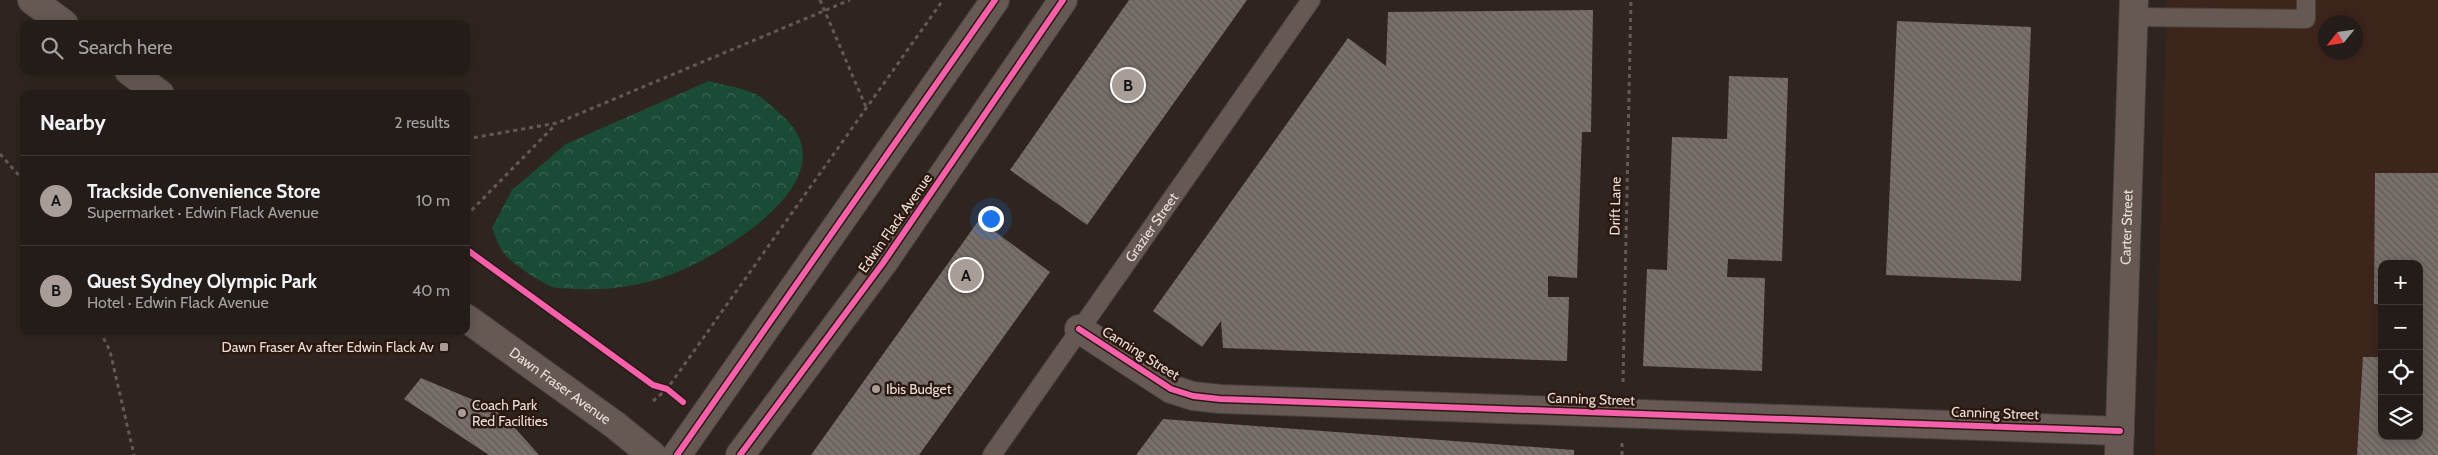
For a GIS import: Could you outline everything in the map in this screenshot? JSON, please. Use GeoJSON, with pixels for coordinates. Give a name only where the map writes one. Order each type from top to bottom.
{"type":"FeatureCollection","features":[{"type":"Feature","properties":{"kind":"street"},"geometry":{"type":"LineString","coordinates":[[32,0],[59,20]]}},
{"type":"Feature","properties":{"kind":"street"},"geometry":{"type":"LineString","coordinates":[[677,455],[995,0]]}},
{"type":"Feature","properties":{"kind":"street","name":"Edwin Flack Avenue"},"geometry":{"type":"LineString","coordinates":[[740,455],[883,263],[1063,0]]}},
{"type":"Feature","properties":{"kind":"street","name":"Carter Street"},"geometry":{"type":"LineString","coordinates":[[2120,443],[2134,8]]}},
{"type":"Feature","properties":{"kind":"street"},"geometry":{"type":"LineString","coordinates":[[135,75],[155,90]]}},
{"type":"Feature","properties":{"kind":"street","name":"Dawn Fraser Avenue"},"geometry":{"type":"LineString","coordinates":[[470,321],[615,425],[652,455]]}},
{"type":"Feature","properties":{"kind":"street","name":"Canning Street"},"geometry":{"type":"LineString","coordinates":[[1080,329],[1165,385],[1192,396],[1220,399],[1622,413],[2120,443]]}},
{"type":"Feature","properties":{"kind":"lane","name":"Grazier Street"},"geometry":{"type":"LineString","coordinates":[[992,455],[1311,0]]}},
{"type":"Feature","properties":{"kind":"lane"},"geometry":{"type":"LineString","coordinates":[[2134,8],[2306,19],[2306,0]]}},
{"type":"Feature","properties":{"kind":"path"},"geometry":{"type":"LineString","coordinates":[[820,0],[867,108]]}},
{"type":"Feature","properties":{"kind":"path"},"geometry":{"type":"LineString","coordinates":[[470,138],[557,123],[850,0]]}},
{"type":"Feature","properties":{"kind":"path"},"geometry":{"type":"LineString","coordinates":[[653,401],[667,390],[943,0]]}},
{"type":"Feature","properties":{"kind":"path"},"geometry":{"type":"LineString","coordinates":[[470,212],[557,123]]}},
{"type":"Feature","properties":{"kind":"path"},"geometry":{"type":"LineString","coordinates":[[0,154],[20,177]]}},
{"type":"Feature","properties":{"kind":"path"},"geometry":{"type":"LineString","coordinates":[[102,335],[110,351],[134,455]]}},
{"type":"Feature","properties":{"kind":"shaded area"},"geometry":{"type":"Polygon","coordinates":[[[2167,0],[2438,0],[2438,455],[2154,455],[2167,0]]]}},
{"type":"Feature","properties":{"kind":"green space"},"geometry":{"type":"Polygon","coordinates":[[[709,81],[742,89],[760,97],[780,114],[799,137],[803,161],[794,184],[777,206],[754,227],[729,245],[682,270],[656,280],[616,288],[552,287],[525,271],[503,252],[492,228],[512,190],[566,144],[709,81]]]}},
{"type":"Feature","properties":{"kind":"building"},"geometry":{"type":"Polygon","coordinates":[[[1129,0],[1247,0],[1087,225],[1010,170],[1129,0]]]}},
{"type":"Feature","properties":{"kind":"building"},"geometry":{"type":"Polygon","coordinates":[[[1593,10],[1591,132],[1582,132],[1577,278],[1548,276],[1548,297],[1569,297],[1567,361],[1223,348],[1221,321],[1202,347],[1153,311],[1348,38],[1386,66],[1388,12],[1593,10]]]}},
{"type":"Feature","properties":{"kind":"building"},"geometry":{"type":"Polygon","coordinates":[[[1897,21],[2031,27],[2021,281],[1886,275],[1897,21]]]}},
{"type":"Feature","properties":{"kind":"building"},"geometry":{"type":"Polygon","coordinates":[[[1729,76],[1788,78],[1782,261],[1728,259],[1727,277],[1765,278],[1762,371],[1643,366],[1647,269],[1667,270],[1672,137],[1727,139],[1729,76]]]}},
{"type":"Feature","properties":{"kind":"building"},"geometry":{"type":"Polygon","coordinates":[[[2375,173],[2438,173],[2438,455],[2357,455],[2363,357],[2378,357],[2378,440],[2423,440],[2423,260],[2378,260],[2378,304],[2374,304],[2375,173]]]}},
{"type":"Feature","properties":{"kind":"building"},"geometry":{"type":"Polygon","coordinates":[[[979,220],[1050,272],[919,455],[811,455],[979,220]]]}},
{"type":"Feature","properties":{"kind":"building","name":"Coach Park Red Facilities"},"geometry":{"type":"Polygon","coordinates":[[[421,378],[490,407],[507,419],[539,455],[489,455],[404,399],[421,378]]]}},
{"type":"Feature","properties":{"kind":"building"},"geometry":{"type":"Polygon","coordinates":[[[1163,419],[1574,450],[1574,455],[1136,455],[1163,419]]]}},
{"type":"Feature","properties":{"kind":"cycle path"},"geometry":{"type":"LineString","coordinates":[[677,455],[995,0]]}},
{"type":"Feature","properties":{"kind":"cycle path"},"geometry":{"type":"LineString","coordinates":[[740,455],[883,263],[1063,0]]}},
{"type":"Feature","properties":{"kind":"cycle path"},"geometry":{"type":"LineString","coordinates":[[470,252],[653,385],[667,389],[683,402]]}},
{"type":"Feature","properties":{"kind":"cycle path"},"geometry":{"type":"LineString","coordinates":[[1079,329],[1171,389],[1193,396],[1220,399],[2120,431]]}},
{"type":"Feature","properties":{"kind":"place","name":"Quest Sydney Olympic Park"},"geometry":{"type":"Point","coordinates":[1128,85]}},
{"type":"Feature","properties":{"kind":"place","name":"Trackside Convenience Store"},"geometry":{"type":"Point","coordinates":[966,275]}},
{"type":"Feature","properties":{"kind":"place","name":"Dawn Fraser Av after Edwin Flack Av"},"geometry":{"type":"Point","coordinates":[444,347]}},
{"type":"Feature","properties":{"kind":"place","name":"Ibis Budget"},"geometry":{"type":"Point","coordinates":[876,389]}},
{"type":"Feature","properties":{"kind":"place","name":"Coach Park Red Facilities"},"geometry":{"type":"Point","coordinates":[462,413]}}]}
